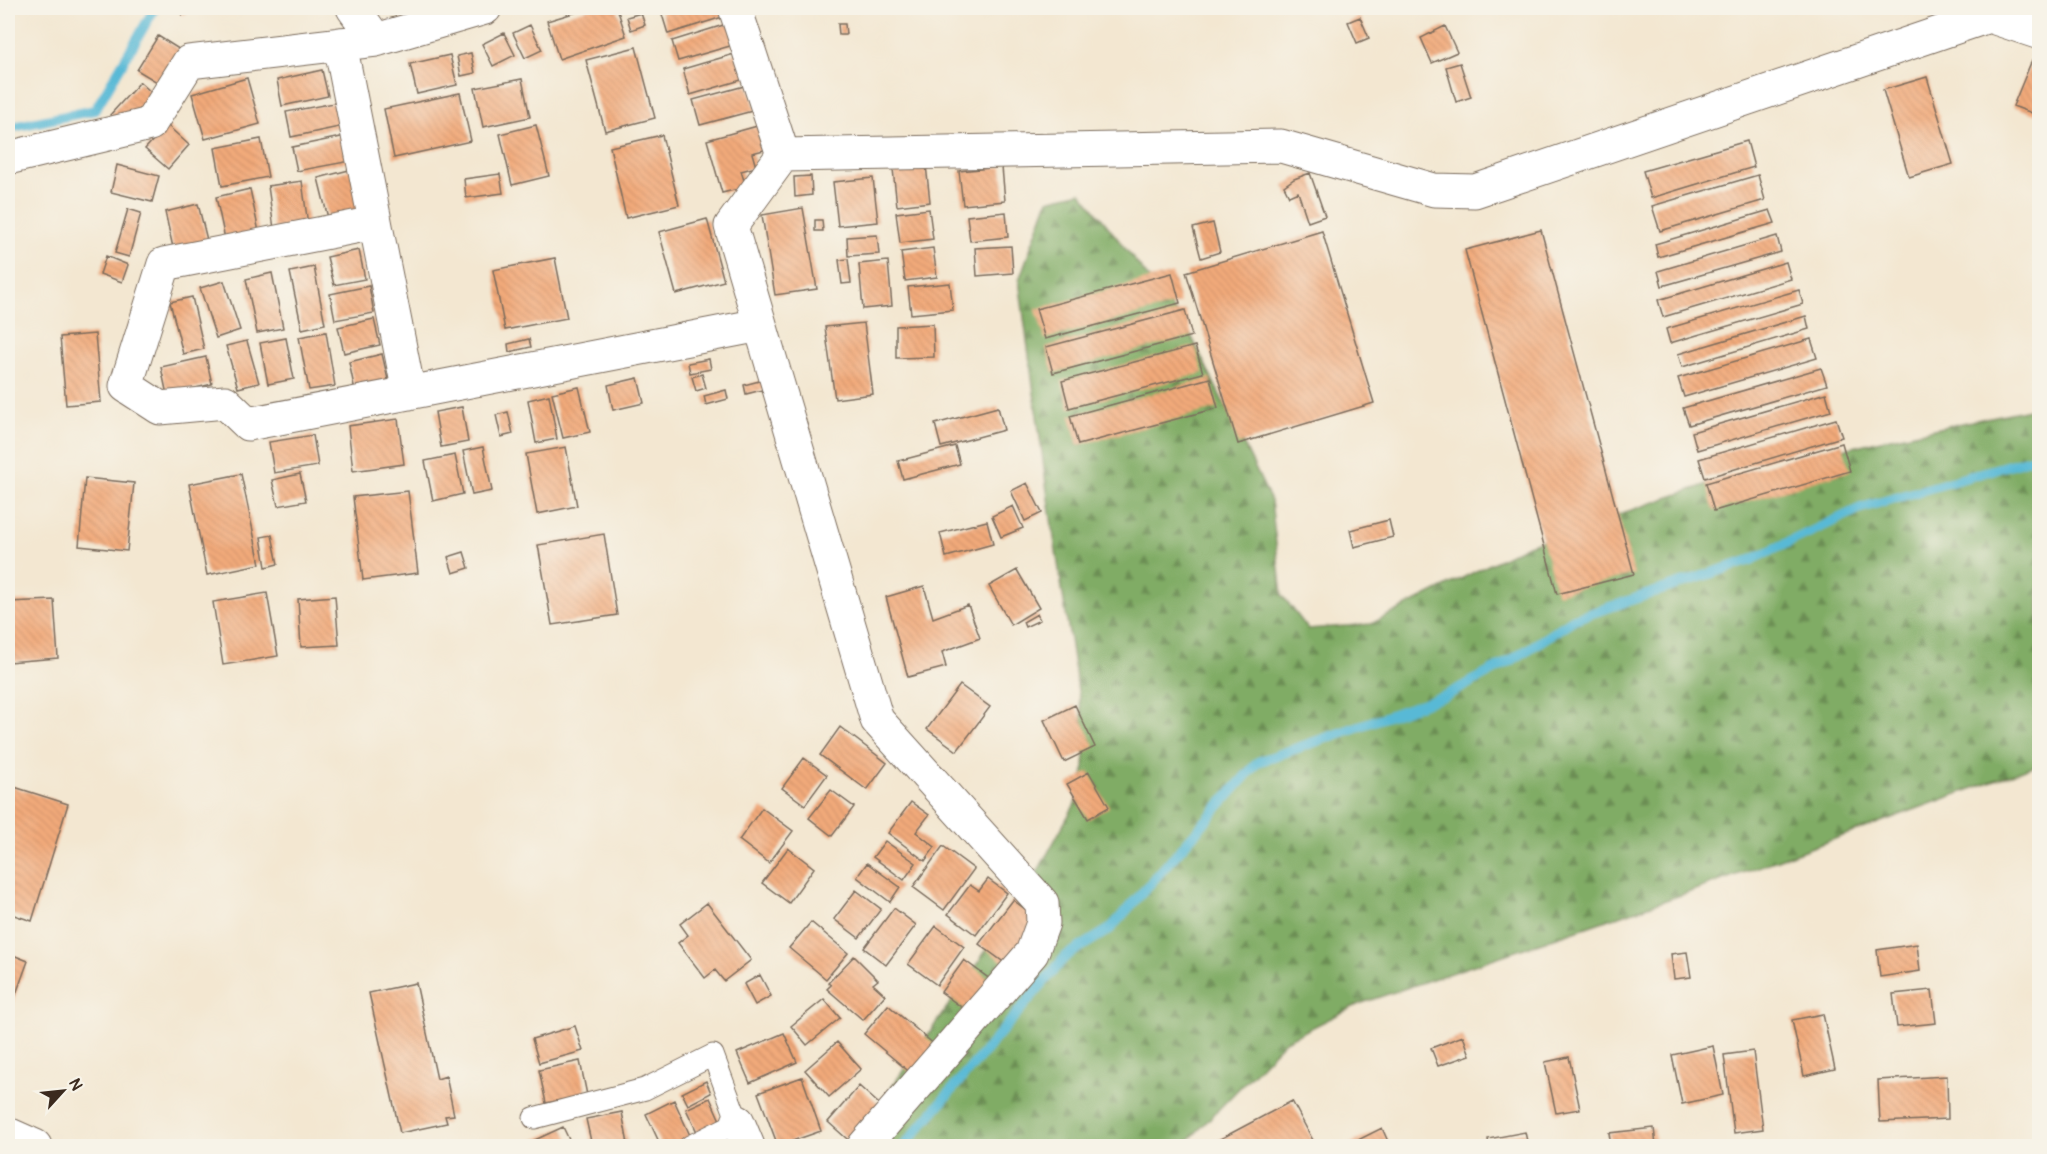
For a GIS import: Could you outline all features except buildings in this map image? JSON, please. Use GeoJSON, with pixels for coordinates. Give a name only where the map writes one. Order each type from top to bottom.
{"type":"FeatureCollection","features":[{"type":"Feature","properties":{"kind":"street"},"geometry":{"type":"LineString","coordinates":[[353,8],[376,40]]}},
{"type":"Feature","properties":{"kind":"street"},"geometry":{"type":"LineString","coordinates":[[8,158],[150,124],[189,62],[376,40],[485,8]]}},
{"type":"Feature","properties":{"kind":"street"},"geometry":{"type":"LineString","coordinates":[[735,8],[783,155]]}},
{"type":"Feature","properties":{"kind":"street"},"geometry":{"type":"LineString","coordinates":[[783,155],[1281,146],[1434,190],[1475,191],[1987,12],[2040,33]]}},
{"type":"Feature","properties":{"kind":"street"},"geometry":{"type":"LineString","coordinates":[[340,44],[409,393]]}},
{"type":"Feature","properties":{"kind":"street"},"geometry":{"type":"LineString","coordinates":[[783,155],[731,226],[877,720],[1042,903],[1043,924],[1032,954],[864,1146]]}},
{"type":"Feature","properties":{"kind":"street"},"geometry":{"type":"LineString","coordinates":[[375,223],[164,264],[126,386],[159,408],[225,402],[248,424],[760,325]]}},
{"type":"Feature","properties":{"kind":"street"},"geometry":{"type":"LineString","coordinates":[[8,1134],[34,1146]]}},
{"type":"Feature","properties":{"kind":"lane"},"geometry":{"type":"LineString","coordinates":[[534,1118],[645,1089],[713,1055],[743,1134],[690,1146]]}},
{"type":"Feature","properties":{"kind":"green space"},"geometry":{"type":"Polygon","coordinates":[[[1081,192],[1187,327],[1271,501],[1282,595],[1308,629],[1371,624],[1528,545],[1723,479],[1881,440],[2039,407],[2039,764],[1687,893],[1359,1004],[1285,1041],[1183,1146],[886,1146],[887,1094],[1024,896],[1082,791],[1086,742],[1049,506],[1019,280],[1048,200],[1081,192]]]}},
{"type":"Feature","properties":{"kind":"waterway"},"geometry":{"type":"LineString","coordinates":[[8,128],[95,110],[155,8]]}},
{"type":"Feature","properties":{"kind":"waterway"},"geometry":{"type":"LineString","coordinates":[[904,1146],[1066,956],[1110,929],[1258,762],[1447,695],[1512,660],[1574,619],[1751,560],[1861,508],[2040,456]]}}]}
